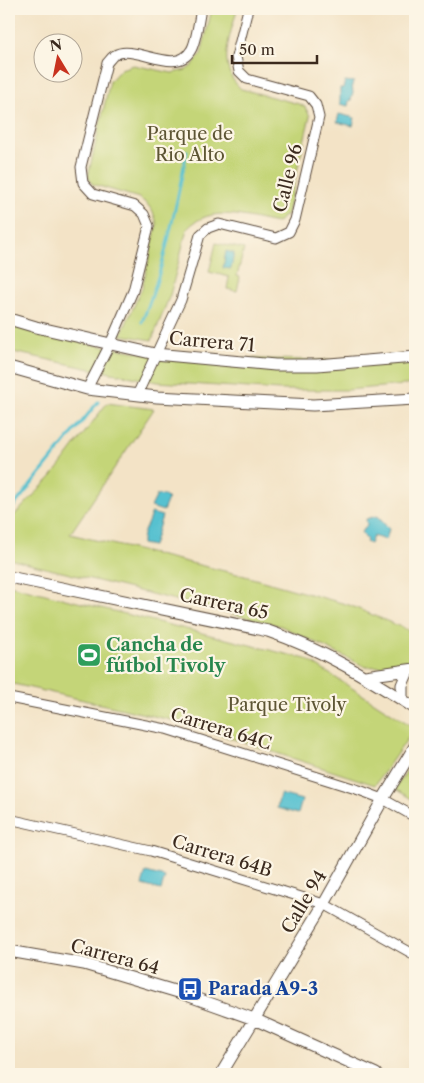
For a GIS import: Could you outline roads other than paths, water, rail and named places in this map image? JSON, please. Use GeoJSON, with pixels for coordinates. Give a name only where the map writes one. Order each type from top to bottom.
{"type":"FeatureCollection","features":[{"type":"Feature","properties":{"kind":"street"},"geometry":{"type":"LineString","coordinates":[[87,390],[133,291],[149,226],[144,214],[135,206],[93,194],[83,183],[81,167],[107,63],[115,54],[127,52],[170,62],[183,58],[191,51],[201,9]]}},
{"type":"Feature","properties":{"kind":"street","name":"Calle 96"},"geometry":{"type":"LineString","coordinates":[[137,395],[181,300],[200,235],[208,228],[219,224],[276,238],[289,232],[295,220],[319,117],[316,105],[309,96],[247,79],[239,71],[236,57],[248,9]]}},
{"type":"Feature","properties":{"kind":"street","name":"Carrera 71"},"geometry":{"type":"LineString","coordinates":[[9,319],[155,354],[275,365],[415,357]]}},
{"type":"Feature","properties":{"kind":"street"},"geometry":{"type":"LineString","coordinates":[[9,367],[87,390],[137,395],[313,405],[415,399]]}},
{"type":"Feature","properties":{"kind":"street","name":"Carrera 65"},"geometry":{"type":"LineString","coordinates":[[9,577],[268,631],[296,640],[365,676],[415,708]]}},
{"type":"Feature","properties":{"kind":"street"},"geometry":{"type":"LineString","coordinates":[[365,676],[411,670]]}},
{"type":"Feature","properties":{"kind":"street"},"geometry":{"type":"LineString","coordinates":[[402,700],[402,685],[411,670]]}},
{"type":"Feature","properties":{"kind":"street","name":"Carrera 64C"},"geometry":{"type":"LineString","coordinates":[[9,698],[166,729],[383,799],[415,817]]}},
{"type":"Feature","properties":{"kind":"street","name":"Calle 94"},"geometry":{"type":"LineString","coordinates":[[221,1074],[324,904],[415,746]]}},
{"type":"Feature","properties":{"kind":"street","name":"Carrera 64B"},"geometry":{"type":"LineString","coordinates":[[9,820],[150,851],[324,904],[415,955]]}},
{"type":"Feature","properties":{"kind":"street","name":"Carrera 64"},"geometry":{"type":"LineString","coordinates":[[9,951],[84,964],[178,992],[254,1019],[376,1074]]}},
{"type":"Feature","properties":{"kind":"water"},"geometry":{"type":"Polygon","coordinates":[[[345,81],[354,82],[352,84],[353,93],[348,106],[340,104],[340,88],[343,88],[345,81]]]}},
{"type":"Feature","properties":{"kind":"water"},"geometry":{"type":"Polygon","coordinates":[[[339,114],[355,118],[353,126],[337,122],[339,114]]]}},
{"type":"Feature","properties":{"kind":"water"},"geometry":{"type":"Polygon","coordinates":[[[226,251],[234,253],[231,269],[223,268],[226,251]]]}},
{"type":"Feature","properties":{"kind":"water"},"geometry":{"type":"Polygon","coordinates":[[[157,495],[165,496],[168,499],[163,511],[151,507],[157,495]]]}},
{"type":"Feature","properties":{"kind":"water"},"geometry":{"type":"Polygon","coordinates":[[[151,513],[162,516],[153,546],[142,544],[151,513]]]}},
{"type":"Feature","properties":{"kind":"water"},"geometry":{"type":"Polygon","coordinates":[[[377,516],[389,529],[386,540],[373,536],[370,544],[366,542],[367,540],[361,532],[367,525],[366,519],[377,516]]]}},
{"type":"Feature","properties":{"kind":"water"},"geometry":{"type":"Polygon","coordinates":[[[280,794],[302,800],[298,814],[277,808],[280,794]]]}},
{"type":"Feature","properties":{"kind":"water"},"geometry":{"type":"Polygon","coordinates":[[[146,872],[165,877],[161,890],[142,885],[146,872]]]}},
{"type":"Feature","properties":{"kind":"waterway"},"geometry":{"type":"LineString","coordinates":[[142,322],[163,259],[187,151]]}},
{"type":"Feature","properties":{"kind":"waterway"},"geometry":{"type":"LineString","coordinates":[[9,512],[98,402]]}},
{"type":"Feature","properties":{"kind":"place","name":"Cancha de fútbol Tivoly"},"geometry":{"type":"Point","coordinates":[89,655]}},
{"type":"Feature","properties":{"kind":"place","name":"Parada A9-3"},"geometry":{"type":"Point","coordinates":[190,989]}},
{"type":"Feature","properties":{"kind":"park label","name":"Parque de Rio Alto"},"geometry":{"type":"Point","coordinates":[190,144]}},
{"type":"Feature","properties":{"kind":"park label","name":"Parque Tivoly"},"geometry":{"type":"Point","coordinates":[287,705]}}]}
